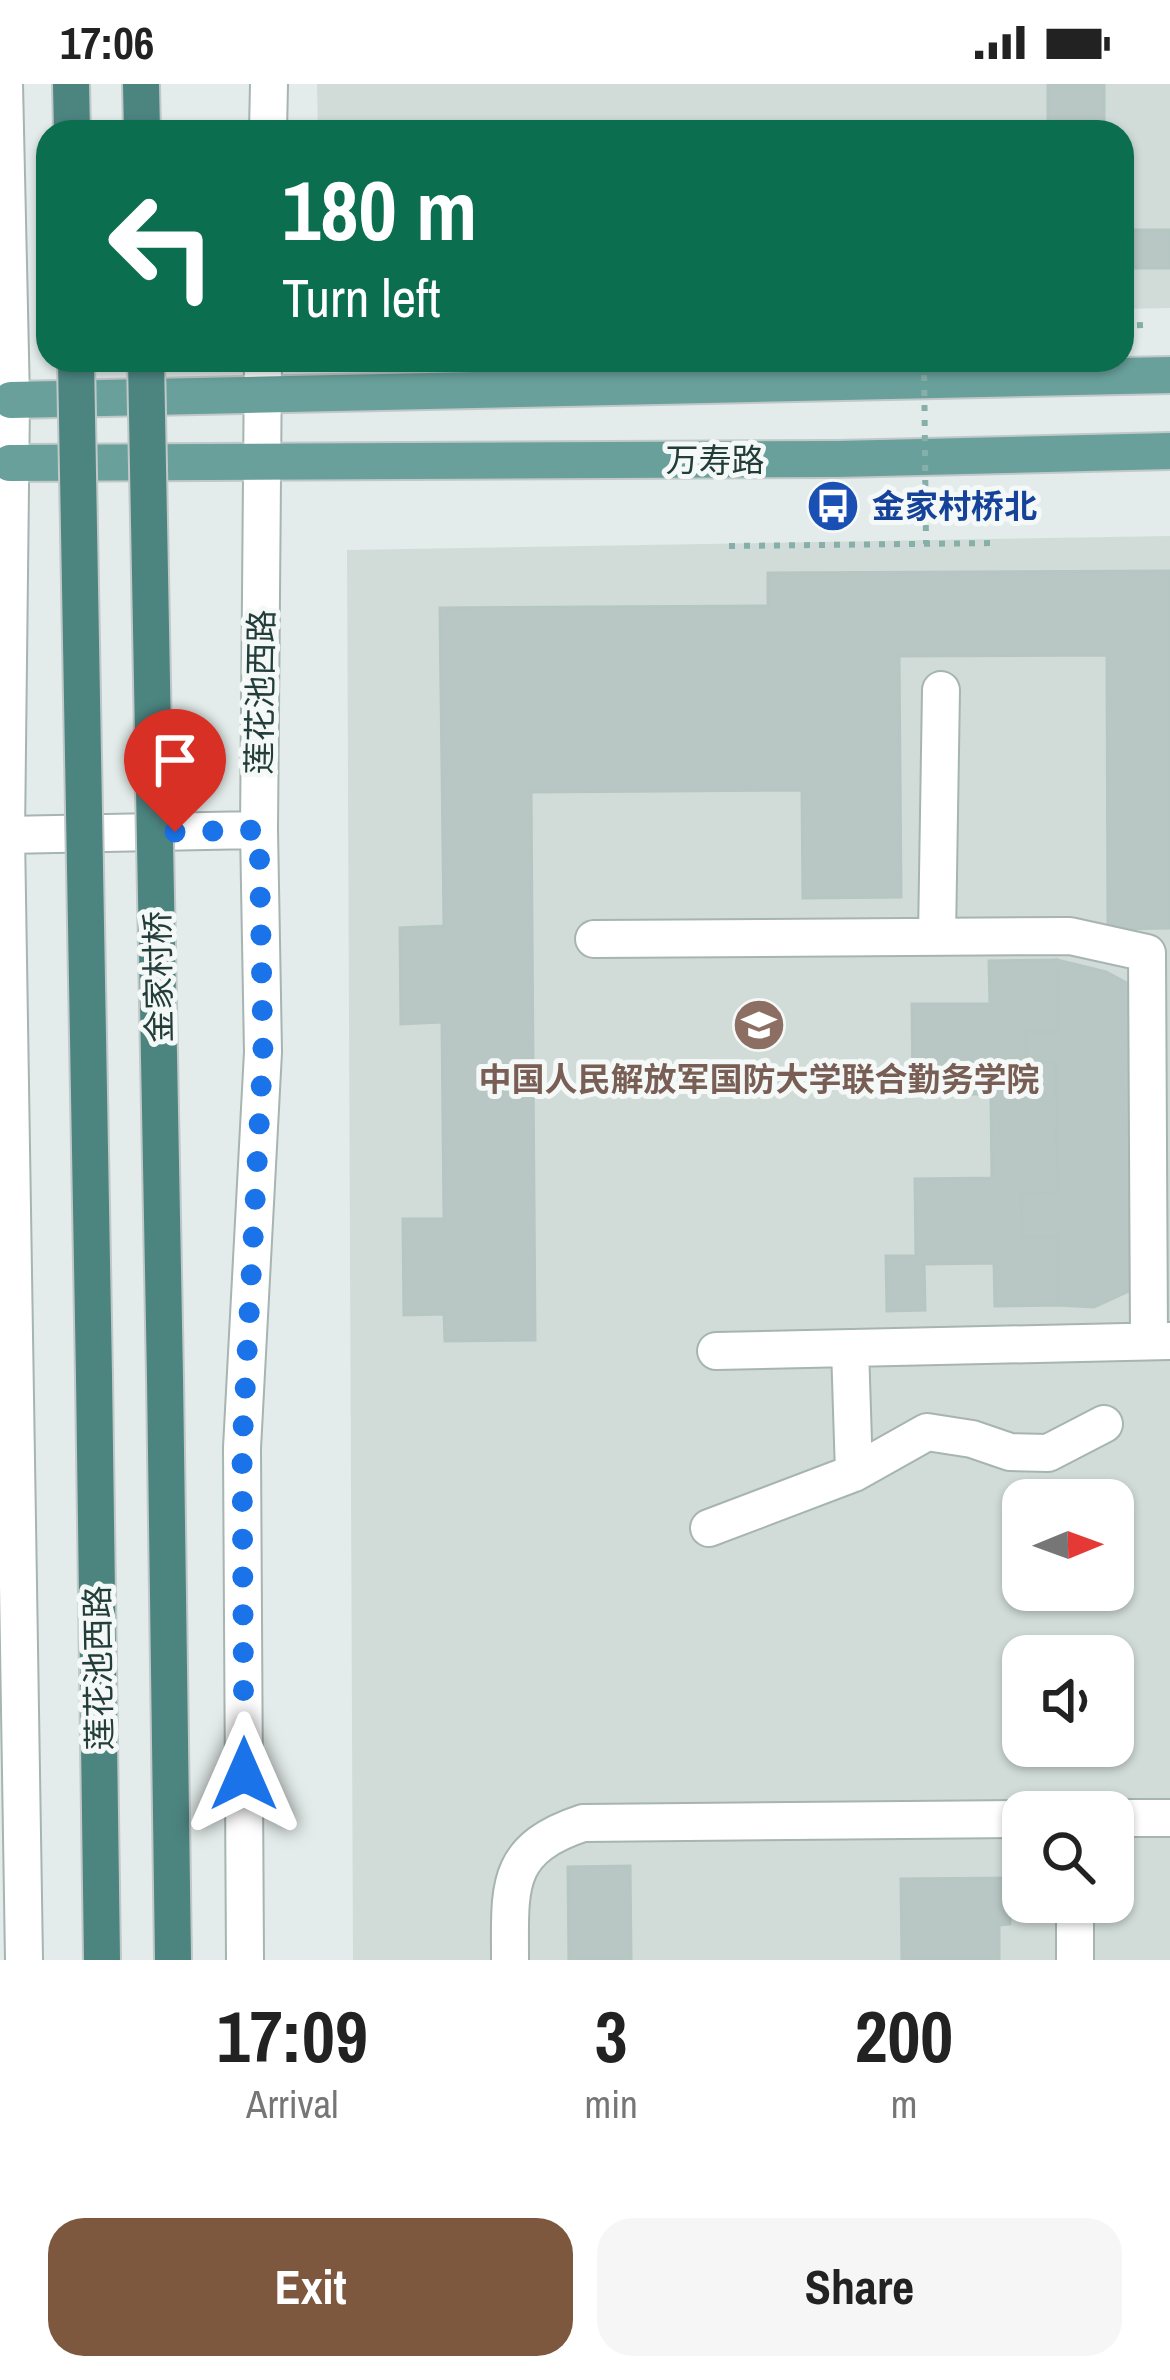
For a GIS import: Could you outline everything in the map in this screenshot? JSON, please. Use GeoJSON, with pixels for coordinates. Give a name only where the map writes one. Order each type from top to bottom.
{"type":"FeatureCollection","features":[{"type":"Feature","properties":{"kind":"highway"},"geometry":{"type":"LineString","coordinates":[[71,84],[71,120]]}},
{"type":"Feature","properties":{"kind":"highway"},"geometry":{"type":"LineString","coordinates":[[141,84],[142,120]]}},
{"type":"Feature","properties":{"kind":"highway","name":"莲花池西路"},"geometry":{"type":"LineString","coordinates":[[76,372],[102,1960]]}},
{"type":"Feature","properties":{"kind":"highway","name":"金家村桥"},"geometry":{"type":"LineString","coordinates":[[146,372],[173,1960]]}},
{"type":"Feature","properties":{"kind":"main road"},"geometry":{"type":"LineString","coordinates":[[6,400],[262,376],[1170,375]]}},
{"type":"Feature","properties":{"kind":"main road","name":"万寿路"},"geometry":{"type":"LineString","coordinates":[[5,465],[1170,451]]}},
{"type":"Feature","properties":{"kind":"street"},"geometry":{"type":"LineString","coordinates":[[4,84],[6,835],[24,1960]]}},
{"type":"Feature","properties":{"kind":"street"},"geometry":{"type":"LineString","coordinates":[[268,120],[269,84]]}},
{"type":"Feature","properties":{"kind":"street","name":"莲花池西路"},"geometry":{"type":"LineString","coordinates":[[245,1960],[242,1448],[263,1052],[259,830],[262,376]]}},
{"type":"Feature","properties":{"kind":"street"},"geometry":{"type":"LineString","coordinates":[[937,937],[940,690]]}},
{"type":"Feature","properties":{"kind":"street"},"geometry":{"type":"LineString","coordinates":[[6,835],[259,830]]}},
{"type":"Feature","properties":{"kind":"street"},"geometry":{"type":"LineString","coordinates":[[594,939],[1070,935],[1147,952],[1159,1341],[716,1351]]}},
{"type":"Feature","properties":{"kind":"street"},"geometry":{"type":"LineString","coordinates":[[850,1348],[854,1474]]}},
{"type":"Feature","properties":{"kind":"street"},"geometry":{"type":"LineString","coordinates":[[709,1528],[854,1474],[927,1432],[1010,1452],[1048,1453],[1104,1424]]}},
{"type":"Feature","properties":{"kind":"street"},"geometry":{"type":"LineString","coordinates":[[1134,1818],[1170,1818]]}},
{"type":"Feature","properties":{"kind":"street"},"geometry":{"type":"LineString","coordinates":[[510,1960],[510,1898],[517,1864],[547,1834],[583,1823],[1002,1819]]}},
{"type":"Feature","properties":{"kind":"street"},"geometry":{"type":"LineString","coordinates":[[1075,1923],[1076,1960]]}},
{"type":"Feature","properties":{"kind":"path"},"geometry":{"type":"LineString","coordinates":[[1134,326],[1145,326]]}},
{"type":"Feature","properties":{"kind":"path"},"geometry":{"type":"LineString","coordinates":[[924,372],[926,544]]}},
{"type":"Feature","properties":{"kind":"path"},"geometry":{"type":"LineString","coordinates":[[729,546],[998,543]]}},
{"type":"Feature","properties":{"kind":"shaded area"},"geometry":{"type":"Polygon","coordinates":[[[317,84],[1170,84],[1170,308],[1134,309],[1134,120],[318,120],[317,84]]]}},
{"type":"Feature","properties":{"kind":"shaded area","name":"中国人民解放军国防大学联合勤务学院"},"geometry":{"type":"Polygon","coordinates":[[[1170,536],[1170,1960],[353,1960],[347,550],[1170,536]]]}},
{"type":"Feature","properties":{"kind":"building"},"geometry":{"type":"Polygon","coordinates":[[[1048,84],[1104,84],[1104,120],[1048,120],[1048,84]]]}},
{"type":"Feature","properties":{"kind":"building"},"geometry":{"type":"Polygon","coordinates":[[[1134,230],[1170,230],[1170,268],[1134,268],[1134,230]]]}},
{"type":"Feature","properties":{"kind":"building"},"geometry":{"type":"Polygon","coordinates":[[[1170,571],[1170,928],[1108,929],[1107,655],[899,656],[901,897],[803,898],[802,790],[531,792],[535,1340],[445,1341],[444,1314],[404,1315],[403,1219],[444,1219],[442,1022],[401,1024],[400,928],[444,926],[440,608],[768,606],[768,573],[1170,571]]]}},
{"type":"Feature","properties":{"kind":"building"},"geometry":{"type":"Polygon","coordinates":[[[1057,960],[1057,1032],[1026,1032],[1027,1062],[1056,1062],[1057,1192],[1021,1193],[1022,1237],[1057,1237],[1058,1305],[995,1306],[994,1263],[924,1264],[925,1310],[887,1311],[886,1256],[916,1256],[915,1179],[992,1178],[991,1094],[913,1094],[912,1004],[990,1004],[989,961],[1057,960]]]}},
{"type":"Feature","properties":{"kind":"building"},"geometry":{"type":"Polygon","coordinates":[[[1057,960],[1106,972],[1130,985],[1133,1289],[1094,1307],[1058,1305],[1057,1237],[1022,1237],[1021,1193],[1057,1192],[1056,1062],[1027,1062],[1026,1032],[1057,1032],[1057,960]]]}},
{"type":"Feature","properties":{"kind":"building"},"geometry":{"type":"Polygon","coordinates":[[[630,1866],[631,1960],[569,1960],[568,1867],[630,1866]]]}},
{"type":"Feature","properties":{"kind":"building"},"geometry":{"type":"Polygon","coordinates":[[[1002,1878],[1002,1923],[1010,1924],[999,1925],[999,1960],[902,1960],[901,1879],[1002,1878]]]}},
{"type":"Feature","properties":{"kind":"place","name":"金家村桥北"},"geometry":{"type":"Point","coordinates":[833,506]}},
{"type":"Feature","properties":{"kind":"place","name":"中国人民解放军国防大学联合勤务学院"},"geometry":{"type":"Point","coordinates":[759,1025]}},
{"type":"Feature","properties":{"kind":"route"},"geometry":{"type":"LineString","coordinates":[[175,832],[259,830],[263,1052],[242,1448],[244,1774]]}}]}
